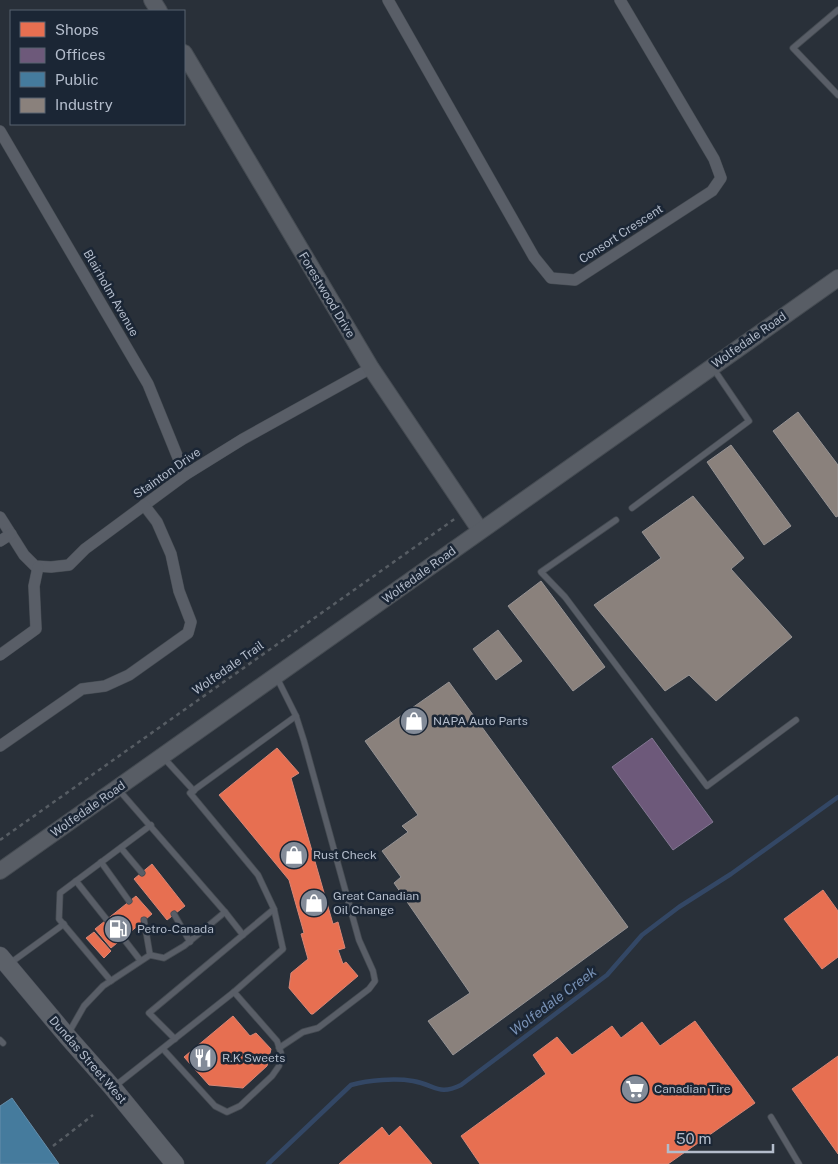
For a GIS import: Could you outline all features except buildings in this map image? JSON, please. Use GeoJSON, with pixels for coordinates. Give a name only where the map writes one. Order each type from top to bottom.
{"type":"FeatureCollection","features":[{"type":"Feature","properties":{"kind":"main road","name":"Dundas Street West"},"geometry":{"type":"LineString","coordinates":[[4,961],[175,1164]]}},
{"type":"Feature","properties":{"kind":"street","name":"Consort Crescent"},"geometry":{"type":"LineString","coordinates":[[388,0],[534,257],[551,278],[574,280],[712,191],[721,178],[714,159],[620,0]]}},
{"type":"Feature","properties":{"kind":"street","name":"Forestwood Drive"},"geometry":{"type":"LineString","coordinates":[[185,55],[371,368],[480,530]]}},
{"type":"Feature","properties":{"kind":"street","name":"Blairholm Avenue"},"geometry":{"type":"LineString","coordinates":[[0,131],[148,384],[185,475]]}},
{"type":"Feature","properties":{"kind":"street","name":"Wolfedale Road"},"geometry":{"type":"LineString","coordinates":[[0,871],[838,278]]}},
{"type":"Feature","properties":{"kind":"street","name":"Stainton Drive"},"geometry":{"type":"LineString","coordinates":[[38,567],[51,568],[69,565],[86,549],[185,475],[243,439],[371,368]]}},
{"type":"Feature","properties":{"kind":"street"},"geometry":{"type":"LineString","coordinates":[[0,746],[82,689],[105,686],[129,675],[188,633],[191,622],[179,591],[171,554],[157,522],[144,505]]}},
{"type":"Feature","properties":{"kind":"street"},"geometry":{"type":"LineString","coordinates":[[0,517],[24,555],[34,566],[38,567],[34,586],[36,629],[0,655]]}},
{"type":"Feature","properties":{"kind":"street"},"geometry":{"type":"LineString","coordinates":[[0,541],[11,534]]}},
{"type":"Feature","properties":{"kind":"lane"},"geometry":{"type":"LineString","coordinates":[[838,10],[793,48],[838,95]]}},
{"type":"Feature","properties":{"kind":"lane"},"geometry":{"type":"LineString","coordinates":[[632,508],[749,421],[712,366]]}},
{"type":"Feature","properties":{"kind":"lane"},"geometry":{"type":"LineString","coordinates":[[616,520],[541,572],[565,597],[706,786],[796,720]]}},
{"type":"Feature","properties":{"kind":"lane"},"geometry":{"type":"LineString","coordinates":[[276,677],[296,716],[359,940],[373,970],[375,981],[369,988],[318,1028],[304,1032],[279,1048]]}},
{"type":"Feature","properties":{"kind":"lane"},"geometry":{"type":"LineString","coordinates":[[112,1087],[234,992],[283,949],[274,908],[258,875],[190,793],[296,716]]}},
{"type":"Feature","properties":{"kind":"lane"},"geometry":{"type":"LineString","coordinates":[[162,756],[194,790]]}},
{"type":"Feature","properties":{"kind":"lane"},"geometry":{"type":"LineString","coordinates":[[118,788],[225,912],[242,935]]}},
{"type":"Feature","properties":{"kind":"lane"},"geometry":{"type":"LineString","coordinates":[[111,981],[59,919],[60,892],[150,825]]}},
{"type":"Feature","properties":{"kind":"lane"},"geometry":{"type":"LineString","coordinates":[[121,848],[142,872]]}},
{"type":"Feature","properties":{"kind":"lane"},"geometry":{"type":"LineString","coordinates":[[101,862],[129,901]]}},
{"type":"Feature","properties":{"kind":"lane"},"geometry":{"type":"LineString","coordinates":[[76,881],[107,920]]}},
{"type":"Feature","properties":{"kind":"lane"},"geometry":{"type":"LineString","coordinates":[[175,1039],[149,1013],[274,908]]}},
{"type":"Feature","properties":{"kind":"lane"},"geometry":{"type":"LineString","coordinates":[[67,1036],[84,1006],[102,986],[150,955],[164,958],[190,942],[225,912]]}},
{"type":"Feature","properties":{"kind":"lane"},"geometry":{"type":"LineString","coordinates":[[174,914],[190,942]]}},
{"type":"Feature","properties":{"kind":"lane"},"geometry":{"type":"LineString","coordinates":[[144,920],[150,955]]}},
{"type":"Feature","properties":{"kind":"lane"},"geometry":{"type":"LineString","coordinates":[[4,961],[64,924]]}},
{"type":"Feature","properties":{"kind":"lane"},"geometry":{"type":"LineString","coordinates":[[123,938],[140,960]]}},
{"type":"Feature","properties":{"kind":"lane"},"geometry":{"type":"LineString","coordinates":[[163,1048],[215,1106],[228,1112],[240,1106],[272,1076],[279,1066],[281,1053],[277,1041],[234,992]]}},
{"type":"Feature","properties":{"kind":"lane"},"geometry":{"type":"LineString","coordinates":[[771,1117],[798,1164]]}},
{"type":"Feature","properties":{"kind":"path","name":"Wolfedale Trail"},"geometry":{"type":"LineString","coordinates":[[0,840],[445,526],[468,512]]}},
{"type":"Feature","properties":{"kind":"path"},"geometry":{"type":"LineString","coordinates":[[53,1146],[93,1115]]}},
{"type":"Feature","properties":{"kind":"waterway","name":"Wolfedale Creek"},"geometry":{"type":"LineString","coordinates":[[268,1164],[351,1085],[390,1080],[413,1081],[442,1090],[461,1085],[607,975],[642,935],[679,907],[731,874],[838,797]]}},
{"type":"Feature","properties":{"kind":"place","name":"NAPA Auto Parts"},"geometry":{"type":"Point","coordinates":[414,721]}},
{"type":"Feature","properties":{"kind":"place","name":"Rust Check"},"geometry":{"type":"Point","coordinates":[294,855]}},
{"type":"Feature","properties":{"kind":"place","name":"Great Canadian Oil Change"},"geometry":{"type":"Point","coordinates":[314,903]}},
{"type":"Feature","properties":{"kind":"place","name":"Petro-Canada"},"geometry":{"type":"Point","coordinates":[118,929]}},
{"type":"Feature","properties":{"kind":"place","name":"R.K Sweets"},"geometry":{"type":"Point","coordinates":[203,1058]}},
{"type":"Feature","properties":{"kind":"place","name":"Canadian Tire"},"geometry":{"type":"Point","coordinates":[635,1089]}}]}
